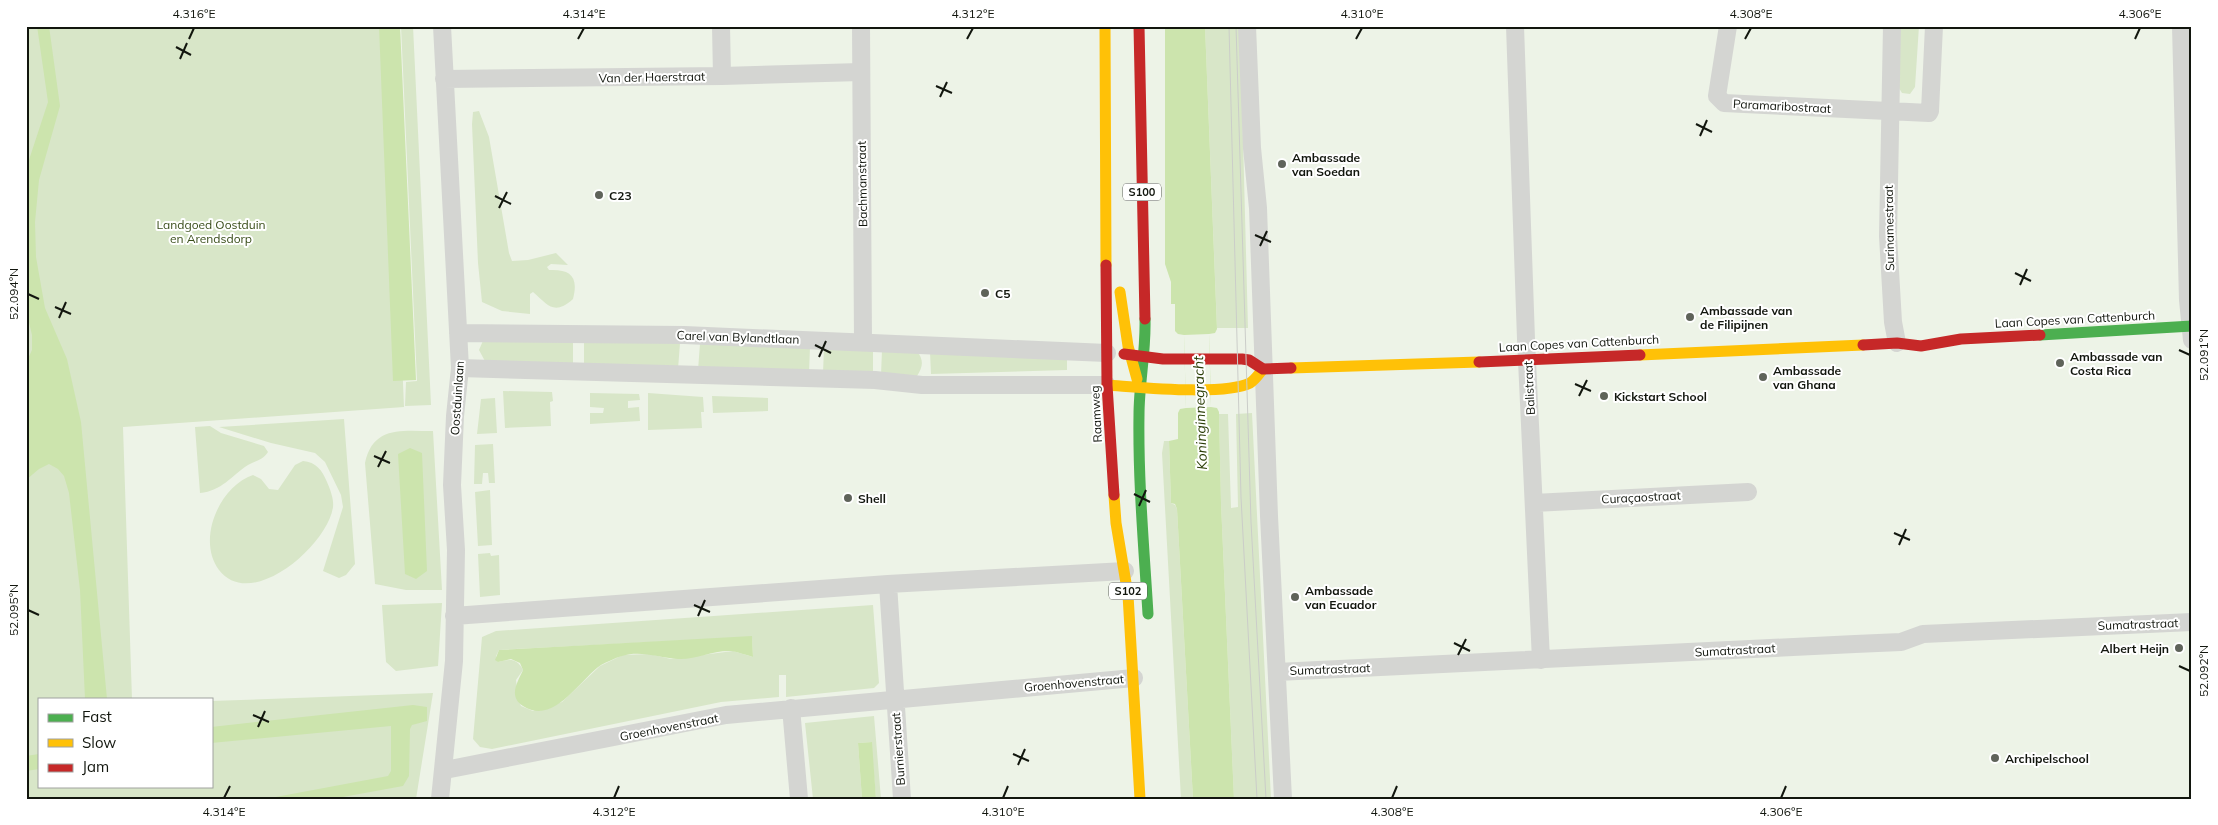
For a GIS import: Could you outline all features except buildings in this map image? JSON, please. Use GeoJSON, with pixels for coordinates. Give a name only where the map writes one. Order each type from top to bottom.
{"type":"FeatureCollection","features":[{"type":"Feature","properties":{"kind":"main road","name":"Raamweg"},"geometry":{"type":"LineString","coordinates":[[1105,26],[1107,385],[1115,513],[1125,572],[1134,678],[1140,799]]}},
{"type":"Feature","properties":{"kind":"main road","name":"S100"},"geometry":{"type":"LineString","coordinates":[[1138,26],[1146,357],[1141,387]]}},
{"type":"Feature","properties":{"kind":"main road"},"geometry":{"type":"LineString","coordinates":[[1107,224],[1126,320],[1128,354],[1141,387]]}},
{"type":"Feature","properties":{"kind":"main road","name":"Laan Copes van Cattenburch"},"geometry":{"type":"LineString","coordinates":[[1107,353],[1146,357],[1210,357],[1249,360],[1263,369],[1897,343],[1910,333],[1961,339],[2191,331]]}},
{"type":"Feature","properties":{"kind":"main road"},"geometry":{"type":"LineString","coordinates":[[1107,385],[1186,389],[1210,388],[1250,383],[1263,369]]}},
{"type":"Feature","properties":{"kind":"main road","name":"S102"},"geometry":{"type":"LineString","coordinates":[[1141,387],[1139,465],[1148,626]]}},
{"type":"Feature","properties":{"kind":"street","name":"Oostduinlaan"},"geometry":{"type":"LineString","coordinates":[[440,799],[454,661],[456,550],[452,485],[454,416],[460,368],[442,26]]}},
{"type":"Feature","properties":{"kind":"street"},"geometry":{"type":"LineString","coordinates":[[721,26],[722,76]]}},
{"type":"Feature","properties":{"kind":"street","name":"Bachmanstraat"},"geometry":{"type":"LineString","coordinates":[[860,26],[863,341]]}},
{"type":"Feature","properties":{"kind":"street"},"geometry":{"type":"LineString","coordinates":[[1248,26],[1252,148],[1258,208],[1263,369],[1283,799]]}},
{"type":"Feature","properties":{"kind":"street","name":"Balistraat"},"geometry":{"type":"LineString","coordinates":[[1515,26],[1526,339],[1541,660]]}},
{"type":"Feature","properties":{"kind":"street","name":"Paramaribostraat"},"geometry":{"type":"LineString","coordinates":[[1728,26],[1717,96],[1724,103],[1889,112]]}},
{"type":"Feature","properties":{"kind":"street","name":"Surinamestraat"},"geometry":{"type":"LineString","coordinates":[[1892,26],[1888,236],[1893,322],[1897,343]]}},
{"type":"Feature","properties":{"kind":"street"},"geometry":{"type":"LineString","coordinates":[[1889,112],[1929,113],[1934,26]]}},
{"type":"Feature","properties":{"kind":"street"},"geometry":{"type":"LineString","coordinates":[[2181,26],[2191,331]]}},
{"type":"Feature","properties":{"kind":"street","name":"Van der Haerstraat"},"geometry":{"type":"LineString","coordinates":[[444,79],[722,76],[861,72]]}},
{"type":"Feature","properties":{"kind":"street","name":"Carel van Bylandtlaan"},"geometry":{"type":"LineString","coordinates":[[458,333],[684,335],[863,341],[922,346],[1107,353]]}},
{"type":"Feature","properties":{"kind":"street"},"geometry":{"type":"LineString","coordinates":[[460,368],[875,380],[922,385],[1107,385]]}},
{"type":"Feature","properties":{"kind":"street","name":"Curaçaostraat"},"geometry":{"type":"LineString","coordinates":[[1534,503],[1748,492]]}},
{"type":"Feature","properties":{"kind":"street"},"geometry":{"type":"LineString","coordinates":[[454,616],[888,584],[1125,572]]}},
{"type":"Feature","properties":{"kind":"street"},"geometry":{"type":"LineString","coordinates":[[888,584],[895,699]]}},
{"type":"Feature","properties":{"kind":"street","name":"Sumatrastraat"},"geometry":{"type":"LineString","coordinates":[[1277,672],[1901,642],[1923,634],[2192,622]]}},
{"type":"Feature","properties":{"kind":"street","name":"Groenhovenstraat"},"geometry":{"type":"LineString","coordinates":[[444,770],[726,715],[1134,678]]}},
{"type":"Feature","properties":{"kind":"street","name":"Burnierstraat"},"geometry":{"type":"LineString","coordinates":[[895,699],[902,799]]}},
{"type":"Feature","properties":{"kind":"street"},"geometry":{"type":"LineString","coordinates":[[791,708],[799,799]]}},
{"type":"Feature","properties":{"kind":"street","name":"Oostduinlaan"},"geometry":{"type":"LineString","coordinates":[[444,770],[451,799]]}},
{"type":"Feature","properties":{"kind":"green space","name":"Landgoed Oostduin en Arendsdorp"},"geometry":{"type":"Polygon","coordinates":[[[26,26],[388,26],[404,407],[123,427],[132,698],[38,698],[38,788],[212,788],[212,701],[433,693],[416,799],[26,799],[26,26]]]}},
{"type":"Feature","properties":{"kind":"green space"},"geometry":{"type":"Polygon","coordinates":[[[401,26],[413,26],[431,405],[405,406],[406,382],[417,381],[401,26]]]}},
{"type":"Feature","properties":{"kind":"green space"},"geometry":{"type":"Polygon","coordinates":[[[1205,26],[1240,26],[1248,328],[1217,328],[1205,26]]]}},
{"type":"Feature","properties":{"kind":"green space"},"geometry":{"type":"Polygon","coordinates":[[[1899,26],[1919,26],[1915,87],[1910,94],[1902,93],[1897,85],[1899,26]]]}},
{"type":"Feature","properties":{"kind":"green space"},"geometry":{"type":"Polygon","coordinates":[[[479,111],[489,137],[512,261],[528,260],[556,253],[568,265],[551,264],[547,267],[549,270],[567,273],[574,279],[575,285],[573,299],[561,307],[552,307],[533,292],[530,294],[530,314],[502,311],[482,302],[478,263],[472,124],[473,112],[479,111]]]}},
{"type":"Feature","properties":{"kind":"green space"},"geometry":{"type":"Polygon","coordinates":[[[485,336],[573,339],[573,366],[486,363],[479,350],[485,336]]]}},
{"type":"Feature","properties":{"kind":"green space"},"geometry":{"type":"Polygon","coordinates":[[[584,340],[680,343],[678,369],[584,366],[584,340]]]}},
{"type":"Feature","properties":{"kind":"green space"},"geometry":{"type":"Polygon","coordinates":[[[700,344],[810,347],[809,373],[698,370],[700,344]]]}},
{"type":"Feature","properties":{"kind":"green space"},"geometry":{"type":"Polygon","coordinates":[[[824,348],[873,350],[873,375],[823,373],[824,348]]]}},
{"type":"Feature","properties":{"kind":"green space"},"geometry":{"type":"Polygon","coordinates":[[[882,350],[917,351],[921,357],[921,370],[917,376],[881,375],[882,350]]]}},
{"type":"Feature","properties":{"kind":"green space"},"geometry":{"type":"Polygon","coordinates":[[[930,352],[1067,358],[1067,370],[931,374],[930,352]]]}},
{"type":"Feature","properties":{"kind":"green space"},"geometry":{"type":"Polygon","coordinates":[[[503,391],[552,392],[553,401],[550,402],[551,426],[505,428],[503,391]]]}},
{"type":"Feature","properties":{"kind":"green space"},"geometry":{"type":"Polygon","coordinates":[[[590,393],[639,394],[640,400],[628,401],[628,408],[639,407],[640,421],[590,424],[590,413],[603,413],[604,408],[590,407],[590,393]]]}},
{"type":"Feature","properties":{"kind":"green space"},"geometry":{"type":"Polygon","coordinates":[[[648,393],[703,397],[704,412],[701,412],[702,428],[648,430],[648,393]]]}},
{"type":"Feature","properties":{"kind":"green space"},"geometry":{"type":"Polygon","coordinates":[[[712,396],[768,398],[768,411],[713,413],[712,396]]]}},
{"type":"Feature","properties":{"kind":"green space"},"geometry":{"type":"Polygon","coordinates":[[[495,398],[497,433],[477,434],[481,399],[495,398]]]}},
{"type":"Feature","properties":{"kind":"green space"},"geometry":{"type":"Polygon","coordinates":[[[1252,413],[1271,799],[1234,799],[1219,414],[1228,414],[1231,508],[1238,507],[1236,414],[1252,413]]]}},
{"type":"Feature","properties":{"kind":"green space"},"geometry":{"type":"Polygon","coordinates":[[[344,419],[355,564],[346,575],[339,578],[323,571],[343,507],[341,495],[325,462],[315,453],[271,443],[219,427],[344,419]]]}},
{"type":"Feature","properties":{"kind":"green space"},"geometry":{"type":"Polygon","coordinates":[[[210,426],[221,433],[264,446],[268,452],[264,457],[248,465],[220,486],[208,492],[200,493],[195,427],[210,426]]]}},
{"type":"Feature","properties":{"kind":"green space"},"geometry":{"type":"Polygon","coordinates":[[[400,431],[433,431],[442,590],[406,590],[375,584],[365,463],[369,451],[382,436],[391,433],[400,431]]]}},
{"type":"Feature","properties":{"kind":"green space"},"geometry":{"type":"Polygon","coordinates":[[[1164,441],[1169,441],[1171,503],[1177,509],[1193,799],[1181,799],[1162,453],[1164,441]]]}},
{"type":"Feature","properties":{"kind":"green space"},"geometry":{"type":"Polygon","coordinates":[[[493,444],[495,483],[489,483],[488,473],[483,473],[482,484],[474,484],[475,445],[493,444]]]}},
{"type":"Feature","properties":{"kind":"green space"},"geometry":{"type":"Polygon","coordinates":[[[303,461],[318,467],[332,494],[333,507],[328,522],[318,539],[303,555],[286,568],[268,579],[250,583],[233,581],[219,570],[210,544],[211,529],[215,515],[222,502],[241,481],[253,475],[261,479],[269,489],[278,490],[295,465],[303,461]]]}},
{"type":"Feature","properties":{"kind":"green space"},"geometry":{"type":"Polygon","coordinates":[[[490,490],[492,545],[478,546],[475,492],[490,490]]]}},
{"type":"Feature","properties":{"kind":"green space"},"geometry":{"type":"Polygon","coordinates":[[[490,553],[491,556],[499,555],[500,595],[480,597],[478,554],[490,553]]]}},
{"type":"Feature","properties":{"kind":"green space"},"geometry":{"type":"Polygon","coordinates":[[[442,603],[438,666],[396,671],[386,662],[382,605],[442,603]]]}},
{"type":"Feature","properties":{"kind":"green space"},"geometry":{"type":"Polygon","coordinates":[[[873,605],[879,683],[874,688],[786,697],[786,675],[779,675],[779,697],[721,702],[492,749],[480,747],[473,739],[482,637],[496,631],[873,605]],[[752,637],[499,650],[496,656],[498,662],[513,660],[521,666],[523,670],[516,680],[518,699],[521,706],[533,711],[562,702],[600,666],[623,655],[649,654],[671,659],[733,651],[753,657],[752,637]]]}},
{"type":"Feature","properties":{"kind":"green space"},"geometry":{"type":"Polygon","coordinates":[[[874,716],[881,799],[876,799],[871,742],[858,743],[862,799],[813,799],[805,723],[874,716]]]}},
{"type":"Feature","properties":{"kind":"water"},"geometry":{"type":"Polygon","coordinates":[[[37,26],[49,26],[60,106],[39,180],[35,222],[36,257],[45,308],[67,359],[81,422],[107,698],[85,698],[80,590],[69,493],[64,476],[58,469],[49,464],[39,469],[26,480],[26,363],[32,350],[32,335],[26,310],[26,169],[48,102],[37,26]]]}},
{"type":"Feature","properties":{"kind":"water"},"geometry":{"type":"Polygon","coordinates":[[[379,26],[400,26],[416,380],[393,381],[379,26]]]}},
{"type":"Feature","properties":{"kind":"water","name":"Koninginnegracht"},"geometry":{"type":"Polygon","coordinates":[[[1165,26],[1205,26],[1217,329],[1215,333],[1209,334],[1211,407],[1217,408],[1219,412],[1221,503],[1234,799],[1193,799],[1177,509],[1175,504],[1171,503],[1169,441],[1178,439],[1178,413],[1180,409],[1186,408],[1184,335],[1178,334],[1175,331],[1175,304],[1171,304],[1171,282],[1165,264],[1165,26]]]}},
{"type":"Feature","properties":{"kind":"water"},"geometry":{"type":"Polygon","coordinates":[[[410,448],[422,453],[427,571],[416,579],[405,574],[398,454],[410,448]]]}},
{"type":"Feature","properties":{"kind":"water"},"geometry":{"type":"Polygon","coordinates":[[[752,636],[753,657],[724,651],[685,659],[636,654],[619,657],[601,665],[565,699],[556,706],[545,710],[534,711],[518,702],[515,693],[523,670],[520,663],[511,659],[498,662],[495,660],[499,650],[752,636]]]}},
{"type":"Feature","properties":{"kind":"water"},"geometry":{"type":"Polygon","coordinates":[[[413,705],[427,707],[427,721],[412,725],[410,729],[409,776],[403,786],[332,799],[265,799],[388,776],[391,771],[391,726],[212,743],[212,727],[413,705]]]}},
{"type":"Feature","properties":{"kind":"water"},"geometry":{"type":"Polygon","coordinates":[[[872,742],[876,799],[862,799],[858,743],[872,742]]]}},
{"type":"Feature","properties":{"kind":"water"},"geometry":{"type":"Polygon","coordinates":[[[38,754],[38,769],[26,771],[26,756],[38,754]]]}},
{"type":"Feature","properties":{"kind":"pier"},"geometry":{"type":"Polygon","coordinates":[[[1209,334],[1211,407],[1186,408],[1184,335],[1209,334]]]}},
{"type":"Feature","properties":{"kind":"tram line"},"geometry":{"type":"LineString","coordinates":[[1229,26],[1241,497],[1257,799]]}},
{"type":"Feature","properties":{"kind":"tram line"},"geometry":{"type":"LineString","coordinates":[[1236,26],[1251,522],[1266,799]]}},
{"type":"Feature","properties":{"kind":"traffic: fast"},"geometry":{"type":"LineString","coordinates":[[1145,319],[1139,403],[1139,465],[1148,614]]}},
{"type":"Feature","properties":{"kind":"traffic: fast"},"geometry":{"type":"LineString","coordinates":[[2040,335],[2192,326]]}},
{"type":"Feature","properties":{"kind":"traffic: slow"},"geometry":{"type":"LineString","coordinates":[[1105,26],[1106,265]]}},
{"type":"Feature","properties":{"kind":"traffic: slow"},"geometry":{"type":"LineString","coordinates":[[1120,292],[1128,346],[1137,379]]}},
{"type":"Feature","properties":{"kind":"traffic: slow"},"geometry":{"type":"LineString","coordinates":[[1640,355],[1863,345]]}},
{"type":"Feature","properties":{"kind":"traffic: slow"},"geometry":{"type":"LineString","coordinates":[[1291,368],[1479,362]]}},
{"type":"Feature","properties":{"kind":"traffic: slow"},"geometry":{"type":"LineString","coordinates":[[1107,385],[1180,390],[1221,389],[1250,383],[1263,369]]}},
{"type":"Feature","properties":{"kind":"traffic: slow"},"geometry":{"type":"LineString","coordinates":[[1114,495],[1116,523],[1128,595],[1140,799]]}},
{"type":"Feature","properties":{"kind":"traffic: jam"},"geometry":{"type":"LineString","coordinates":[[1139,26],[1145,319]]}},
{"type":"Feature","properties":{"kind":"traffic: jam"},"geometry":{"type":"LineString","coordinates":[[1106,265],[1107,385],[1114,495]]}},
{"type":"Feature","properties":{"kind":"traffic: jam"},"geometry":{"type":"LineString","coordinates":[[1863,345],[1897,343],[1921,346],[1961,339],[2040,335]]}},
{"type":"Feature","properties":{"kind":"traffic: jam"},"geometry":{"type":"LineString","coordinates":[[1124,354],[1163,359],[1242,359],[1249,360],[1263,369],[1291,368]]}},
{"type":"Feature","properties":{"kind":"traffic: jam"},"geometry":{"type":"LineString","coordinates":[[1479,362],[1640,355]]}},
{"type":"Feature","properties":{"kind":"place","name":"Ambassade van Soedan"},"geometry":{"type":"Point","coordinates":[1282,164]}},
{"type":"Feature","properties":{"kind":"place","name":"C23"},"geometry":{"type":"Point","coordinates":[599,195]}},
{"type":"Feature","properties":{"kind":"place","name":"C5"},"geometry":{"type":"Point","coordinates":[985,293]}},
{"type":"Feature","properties":{"kind":"place","name":"Ambassade van de Filipijnen"},"geometry":{"type":"Point","coordinates":[1690,317]}},
{"type":"Feature","properties":{"kind":"place","name":"Ambassade van Costa Rica"},"geometry":{"type":"Point","coordinates":[2060,363]}},
{"type":"Feature","properties":{"kind":"place","name":"Ambassade van Ghana"},"geometry":{"type":"Point","coordinates":[1763,377]}},
{"type":"Feature","properties":{"kind":"place","name":"Kickstart School"},"geometry":{"type":"Point","coordinates":[1604,396]}},
{"type":"Feature","properties":{"kind":"place","name":"Shell"},"geometry":{"type":"Point","coordinates":[848,498]}},
{"type":"Feature","properties":{"kind":"place","name":"Ambassade van Ecuador"},"geometry":{"type":"Point","coordinates":[1295,597]}},
{"type":"Feature","properties":{"kind":"place","name":"Albert Heijn"},"geometry":{"type":"Point","coordinates":[2179,648]}},
{"type":"Feature","properties":{"kind":"place","name":"Archipelschool"},"geometry":{"type":"Point","coordinates":[1995,758]}}]}
